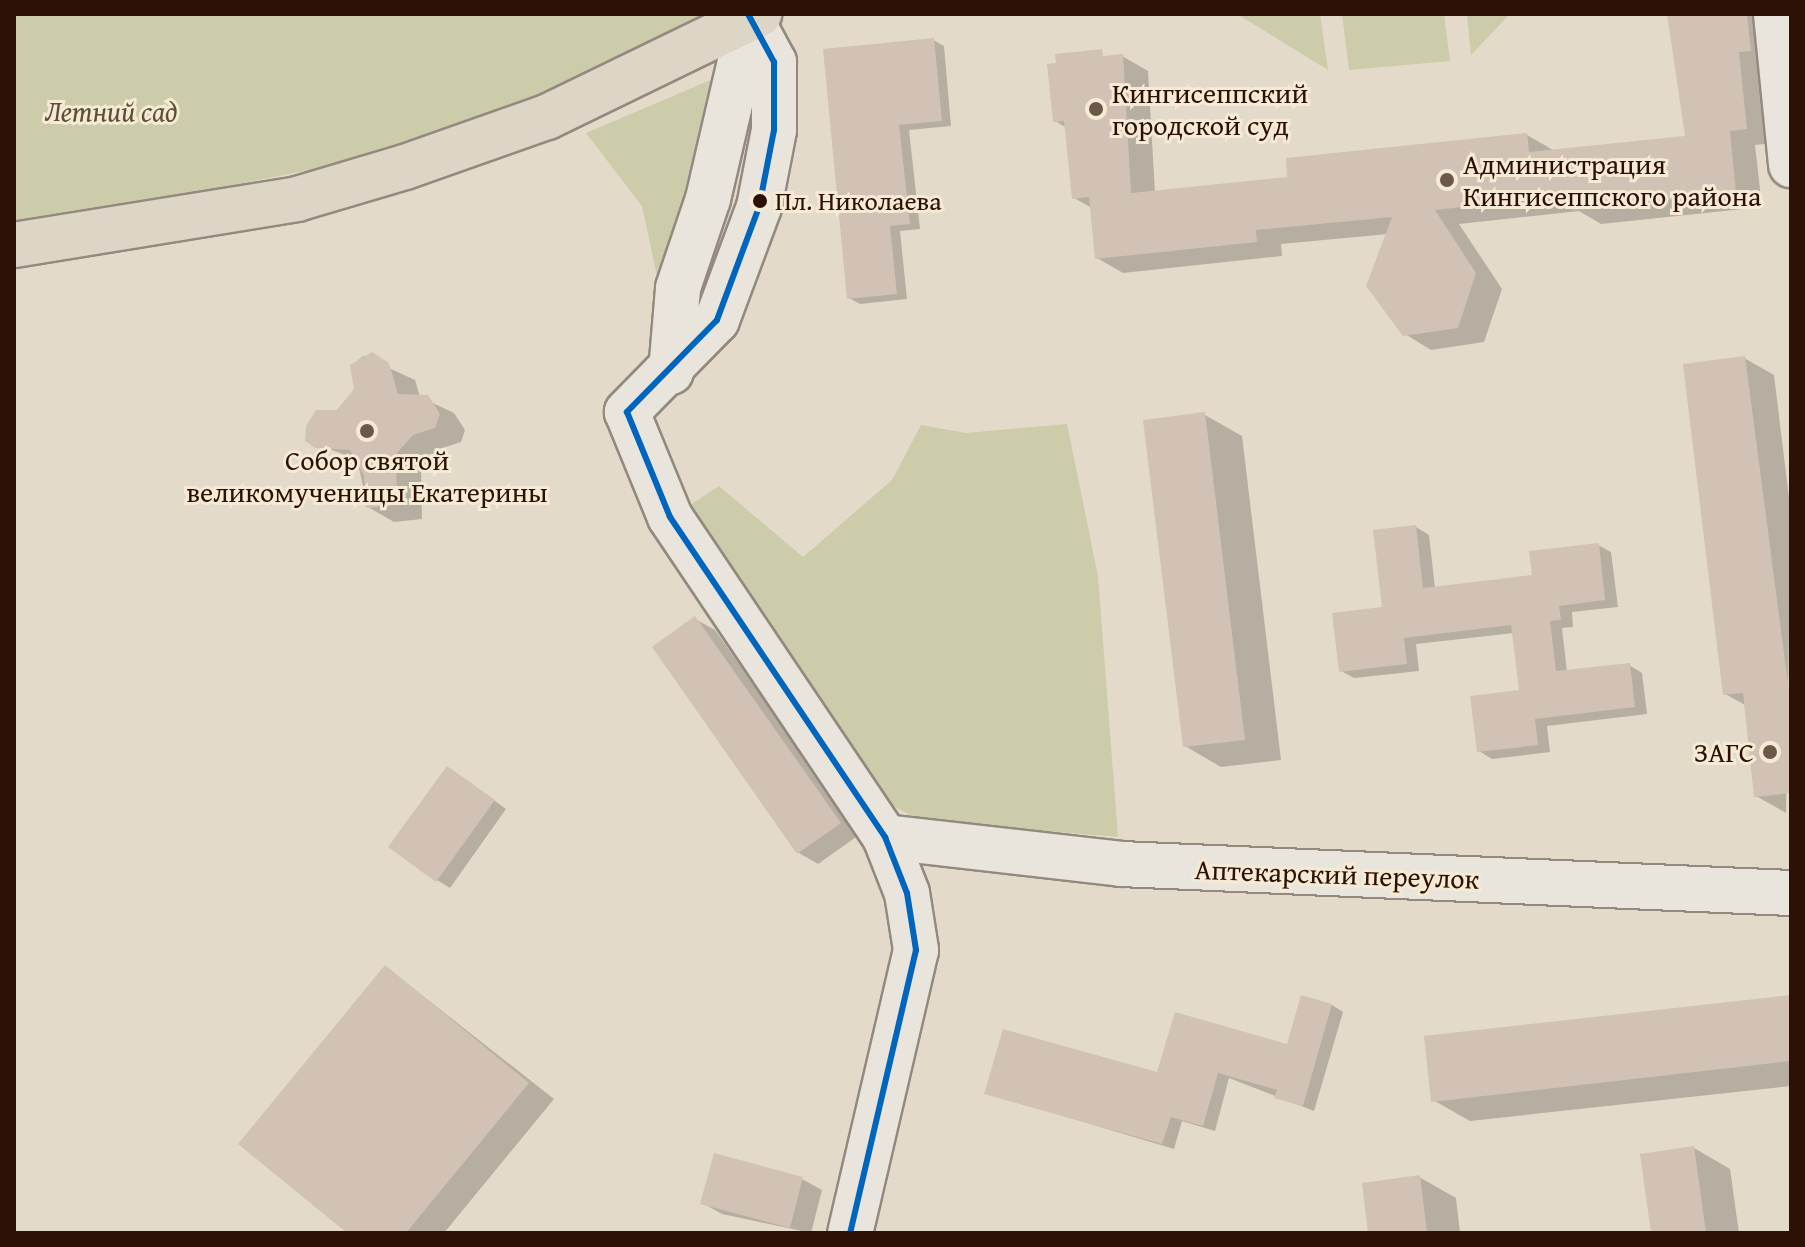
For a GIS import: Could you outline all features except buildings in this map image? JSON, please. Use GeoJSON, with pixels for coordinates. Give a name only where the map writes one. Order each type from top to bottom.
{"type":"FeatureCollection","features":[{"type":"Feature","properties":{"kind":"main road"},"geometry":{"type":"LineString","coordinates":[[14,245],[297,199],[405,167],[547,117],[752,16]]}},
{"type":"Feature","properties":{"kind":"street"},"geometry":{"type":"LineString","coordinates":[[1776,14],[1791,165]]}},
{"type":"Feature","properties":{"kind":"street"},"geometry":{"type":"LineString","coordinates":[[752,16],[708,199],[678,288],[671,372],[627,412],[670,517],[885,837],[907,893],[916,950],[850,1233]]}},
{"type":"Feature","properties":{"kind":"street","name":"Аптекарский переулок"},"geometry":{"type":"LineString","coordinates":[[885,837],[1121,864],[1791,893]]}},
{"type":"Feature","properties":{"kind":"green space","name":"Летний сад"},"geometry":{"type":"Polygon","coordinates":[[[14,14],[748,14],[519,128],[14,229],[14,14]]]}},
{"type":"Feature","properties":{"kind":"green space"},"geometry":{"type":"Polygon","coordinates":[[[1237,14],[1320,14],[1328,70],[1237,14]]]}},
{"type":"Feature","properties":{"kind":"green space"},"geometry":{"type":"Polygon","coordinates":[[[1342,14],[1444,14],[1450,61],[1349,70],[1342,14]]]}},
{"type":"Feature","properties":{"kind":"green space"},"geometry":{"type":"Polygon","coordinates":[[[1467,14],[1510,14],[1471,55],[1467,14]]]}},
{"type":"Feature","properties":{"kind":"green space"},"geometry":{"type":"Polygon","coordinates":[[[713,79],[689,198],[660,290],[642,206],[586,133],[713,79]]]}},
{"type":"Feature","properties":{"kind":"green space"},"geometry":{"type":"Polygon","coordinates":[[[1067,424],[1098,576],[1118,837],[920,820],[893,806],[684,509],[719,486],[803,557],[892,480],[921,425],[966,433],[1067,424]]]}},
{"type":"Feature","properties":{"kind":"transit line"},"geometry":{"type":"LineString","coordinates":[[748,14],[774,62],[774,130],[759,207],[717,320],[627,412],[670,517],[885,837],[907,893],[916,950],[850,1233]]}},
{"type":"Feature","properties":{"kind":"place","name":"Кингисеппский городской суд"},"geometry":{"type":"Point","coordinates":[1096,109]}},
{"type":"Feature","properties":{"kind":"place","name":"Администрация Кингисеппского района"},"geometry":{"type":"Point","coordinates":[1447,180]}},
{"type":"Feature","properties":{"kind":"place","name":"Пл. Николаева"},"geometry":{"type":"Point","coordinates":[760,201]}},
{"type":"Feature","properties":{"kind":"place","name":"Собор святой великомученицы Екатерины"},"geometry":{"type":"Point","coordinates":[367,431]}},
{"type":"Feature","properties":{"kind":"place","name":"ЗАГС"},"geometry":{"type":"Point","coordinates":[1770,752]}}]}
